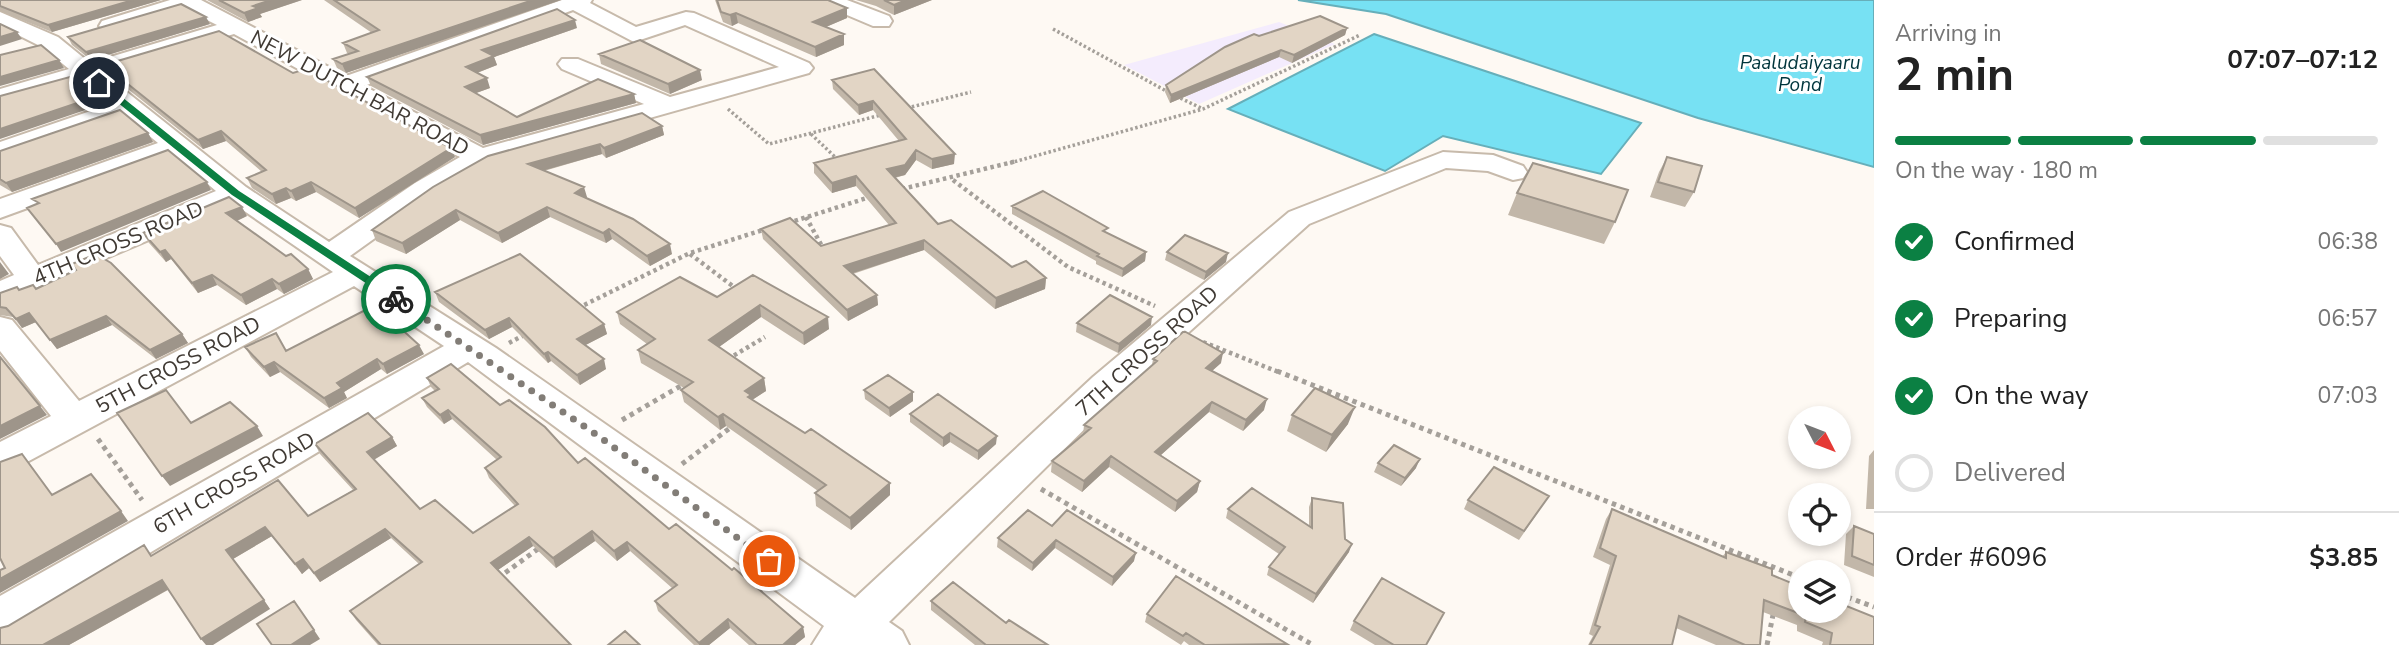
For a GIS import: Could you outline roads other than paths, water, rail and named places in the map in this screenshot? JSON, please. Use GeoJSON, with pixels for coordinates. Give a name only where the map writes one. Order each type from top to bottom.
{"type":"FeatureCollection","features":[{"type":"Feature","properties":{"kind":"street"},"geometry":{"type":"LineString","coordinates":[[828,0],[881,21]]}},
{"type":"Feature","properties":{"kind":"street"},"geometry":{"type":"LineString","coordinates":[[13,52],[186,1]]}},
{"type":"Feature","properties":{"kind":"street","name":"NEW DUTCH BAR ROAD"},"geometry":{"type":"LineString","coordinates":[[186,1],[480,158]]}},
{"type":"Feature","properties":{"kind":"street"},"geometry":{"type":"LineString","coordinates":[[343,85],[579,1],[634,36],[687,18],[801,68],[480,158]]}},
{"type":"Feature","properties":{"kind":"street"},"geometry":{"type":"LineString","coordinates":[[1,19],[69,37]]}},
{"type":"Feature","properties":{"kind":"street"},"geometry":{"type":"LineString","coordinates":[[0,97],[236,26]]}},
{"type":"Feature","properties":{"kind":"street"},"geometry":{"type":"LineString","coordinates":[[69,37],[84,72],[236,193],[476,351],[597,435],[659,482],[845,635],[886,645]]}},
{"type":"Feature","properties":{"kind":"street"},"geometry":{"type":"LineString","coordinates":[[570,64],[667,105]]}},
{"type":"Feature","properties":{"kind":"street"},"geometry":{"type":"LineString","coordinates":[[0,152],[129,106]]}},
{"type":"Feature","properties":{"kind":"street"},"geometry":{"type":"LineString","coordinates":[[0,209],[177,145]]}},
{"type":"Feature","properties":{"kind":"street","name":"NEW DUTCH BAR ROAD"},"geometry":{"type":"LineString","coordinates":[[343,264],[425,189],[480,158]]}},
{"type":"Feature","properties":{"kind":"street","name":"7TH CROSS ROAD"},"geometry":{"type":"LineString","coordinates":[[845,635],[1175,324],[1299,218],[1443,160],[1493,163],[1513,172]]}},
{"type":"Feature","properties":{"kind":"street","name":"4TH CROSS ROAD"},"geometry":{"type":"LineString","coordinates":[[0,293],[236,193]]}},
{"type":"Feature","properties":{"kind":"street"},"geometry":{"type":"LineString","coordinates":[[0,234],[32,279]]}},
{"type":"Feature","properties":{"kind":"street","name":"5TH CROSS ROAD"},"geometry":{"type":"LineString","coordinates":[[0,459],[78,418],[343,264]]}},
{"type":"Feature","properties":{"kind":"street"},"geometry":{"type":"LineString","coordinates":[[0,328],[78,418]]}},
{"type":"Feature","properties":{"kind":"street","name":"6TH CROSS ROAD"},"geometry":{"type":"LineString","coordinates":[[0,619],[162,525],[476,351]]}},
{"type":"Feature","properties":{"kind":"water","name":"Paaludaiyaaru Pond"},"geometry":{"type":"Polygon","coordinates":[[[1298,0],[1874,0],[1874,167],[1698,118],[1386,14],[1298,0]]]}},
{"type":"Feature","properties":{"kind":"water"},"geometry":{"type":"Polygon","coordinates":[[[1374,34],[1641,123],[1601,174],[1443,136],[1385,171],[1228,109],[1374,34]]]}}]}
